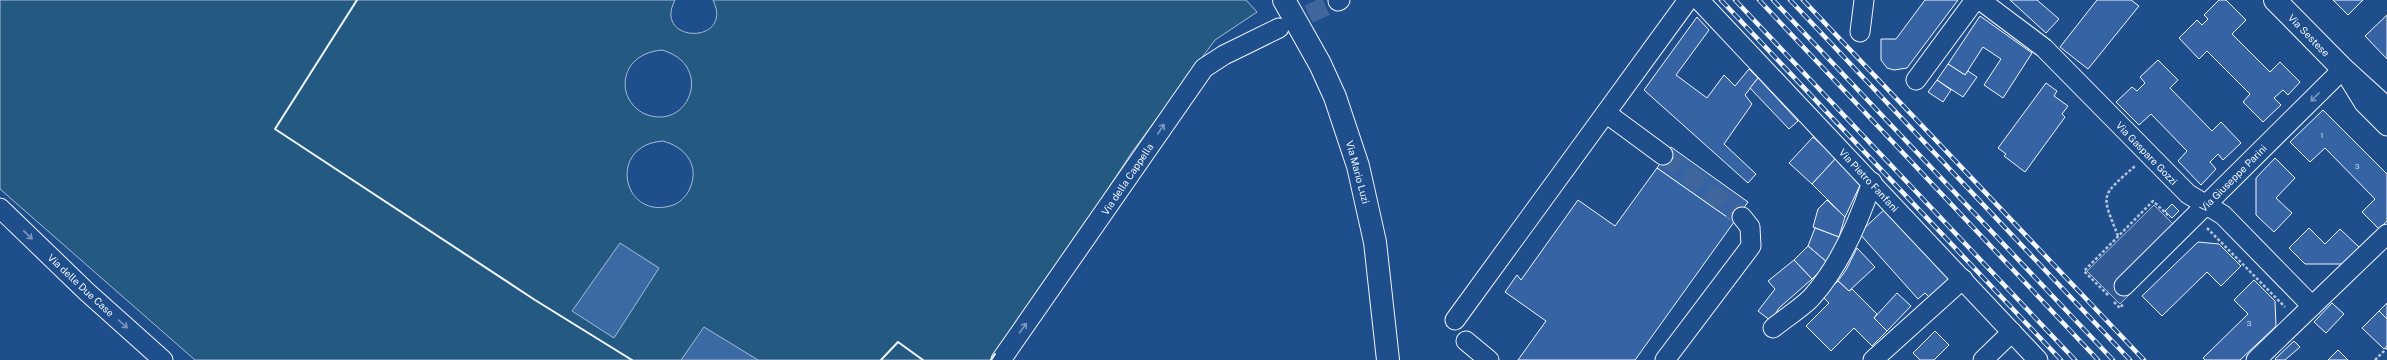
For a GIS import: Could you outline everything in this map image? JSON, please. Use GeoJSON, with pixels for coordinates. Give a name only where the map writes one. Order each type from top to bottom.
{"type":"FeatureCollection","features":[{"type":"Feature","properties":{"kind":"main road","name":"Via Mario Luzi"},"geometry":{"type":"LineString","coordinates":[[1284,0],[1320,64],[1337,104],[1358,166],[1375,242],[1388,359]]}},
{"type":"Feature","properties":{"kind":"main road","name":"Via Sestese"},"geometry":{"type":"LineString","coordinates":[[2275,0],[2343,69],[2387,109]]}},
{"type":"Feature","properties":{"kind":"street"},"geometry":{"type":"LineString","coordinates":[[1455,320],[1688,0]]}},
{"type":"Feature","properties":{"kind":"street","name":"Via Pietro Fanfani"},"geometry":{"type":"LineString","coordinates":[[1699,0],[2038,360]]}},
{"type":"Feature","properties":{"kind":"street"},"geometry":{"type":"LineString","coordinates":[[1860,32],[1864,0]]}},
{"type":"Feature","properties":{"kind":"street"},"geometry":{"type":"LineString","coordinates":[[1916,80],[1975,0]]}},
{"type":"Feature","properties":{"kind":"street","name":"Via Gaspare Gozzi"},"geometry":{"type":"LineString","coordinates":[[1980,0],[2044,48],[2188,194],[2196,201],[2206,204],[2223,214],[2312,306]]}},
{"type":"Feature","properties":{"kind":"street","name":"Via della Cappella"},"geometry":{"type":"LineString","coordinates":[[1002,360],[1204,68],[1224,55],[1279,28]]}},
{"type":"Feature","properties":{"kind":"street","name":"Via Giuseppe Parini"},"geometry":{"type":"LineString","coordinates":[[2124,286],[2343,69]]}},
{"type":"Feature","properties":{"kind":"street","name":"Via Sestese"},"geometry":{"type":"LineString","coordinates":[[2343,69],[2364,103],[2387,126]]}},
{"type":"Feature","properties":{"kind":"street"},"geometry":{"type":"LineString","coordinates":[[1606,113],[1662,155]]}},
{"type":"Feature","properties":{"kind":"street"},"geometry":{"type":"LineString","coordinates":[[1773,328],[1811,298],[1838,260],[1861,213],[1872,182]]}},
{"type":"Feature","properties":{"kind":"street","name":"Via delle Due Case"},"geometry":{"type":"LineString","coordinates":[[0,208],[87,292],[163,360]]}},
{"type":"Feature","properties":{"kind":"street"},"geometry":{"type":"LineString","coordinates":[[1665,360],[1750,246],[1750,227],[1742,216]]}},
{"type":"Feature","properties":{"kind":"street"},"geometry":{"type":"LineString","coordinates":[[2256,360],[2387,234]]}},
{"type":"Feature","properties":{"kind":"street"},"geometry":{"type":"LineString","coordinates":[[1873,360],[1963,279]]}},
{"type":"Feature","properties":{"kind":"street"},"geometry":{"type":"LineString","coordinates":[[1982,360],[2012,332]]}},
{"type":"Feature","properties":{"kind":"street"},"geometry":{"type":"LineString","coordinates":[[1466,341],[1488,360]]}},
{"type":"Feature","properties":{"kind":"path"},"geometry":{"type":"LineString","coordinates":[[2118,236],[2105,204],[2108,190],[2139,162]]}},
{"type":"Feature","properties":{"kind":"path"},"geometry":{"type":"LineString","coordinates":[[2375,360],[2387,348]]}},
{"type":"Feature","properties":{"kind":"shaded area"},"geometry":{"type":"Polygon","coordinates":[[[0,0],[675,0],[671,14],[674,25],[683,31],[694,33],[705,31],[713,25],[717,15],[713,0],[1246,0],[1257,12],[1215,40],[1132,152],[996,360],[195,360],[0,189],[0,0]],[[662,50],[646,54],[634,62],[626,75],[625,83],[627,96],[636,108],[645,114],[661,117],[674,114],[684,106],[690,94],[692,82],[688,69],[678,58],[662,50]],[[663,141],[645,145],[634,155],[628,167],[628,180],[632,192],[641,202],[654,207],[670,206],[679,202],[689,191],[693,180],[692,165],[684,152],[663,141]]]}},
{"type":"Feature","properties":{"kind":"shaded area"},"geometry":{"type":"Polygon","coordinates":[[[2154,205],[2186,237],[2120,304],[2087,271],[2154,205]]]}},
{"type":"Feature","properties":{"kind":"shaded area"},"geometry":{"type":"Polygon","coordinates":[[[620,243],[659,268],[614,338],[572,311],[620,243]]]}},
{"type":"Feature","properties":{"kind":"shaded area"},"geometry":{"type":"Polygon","coordinates":[[[704,327],[758,360],[681,360],[704,327]]]}},
{"type":"Feature","properties":{"kind":"building"},"geometry":{"type":"Polygon","coordinates":[[[1925,0],[1958,0],[1907,68],[1894,70],[1887,68],[1881,60],[1881,39],[1896,39],[1925,0]]]}},
{"type":"Feature","properties":{"kind":"building"},"geometry":{"type":"Polygon","coordinates":[[[2010,0],[2037,0],[2059,19],[2046,33],[2010,0]]]}},
{"type":"Feature","properties":{"kind":"building"},"geometry":{"type":"Polygon","coordinates":[[[2097,0],[2131,0],[2139,6],[2088,69],[2060,47],[2097,0]]]}},
{"type":"Feature","properties":{"kind":"building"},"geometry":{"type":"Polygon","coordinates":[[[2219,0],[2226,0],[2246,20],[2232,34],[2270,72],[2280,62],[2300,82],[2288,95],[2283,90],[2274,98],[2281,105],[2263,122],[2243,102],[2250,94],[2207,51],[2199,59],[2179,38],[2197,20],[2202,25],[2208,19],[2204,15],[2219,0]]]}},
{"type":"Feature","properties":{"kind":"building"},"geometry":{"type":"Polygon","coordinates":[[[2333,0],[2363,0],[2348,15],[2333,0]]]}},
{"type":"Feature","properties":{"kind":"building"},"geometry":{"type":"Polygon","coordinates":[[[2387,15],[2387,59],[2365,36],[2387,15]]]}},
{"type":"Feature","properties":{"kind":"building"},"geometry":{"type":"Polygon","coordinates":[[[1980,16],[2032,53],[2003,98],[1984,85],[2001,59],[1983,47],[1965,75],[1948,64],[1980,16]]]}},
{"type":"Feature","properties":{"kind":"building"},"geometry":{"type":"Polygon","coordinates":[[[1697,17],[1709,30],[1676,75],[1707,98],[1724,75],[1735,86],[1749,69],[1758,78],[1745,95],[1752,104],[1724,144],[1756,174],[1748,183],[1644,90],[1697,17]]]}},
{"type":"Feature","properties":{"kind":"building"},"geometry":{"type":"Polygon","coordinates":[[[2158,60],[2178,80],[2170,88],[2212,131],[2221,122],[2241,143],[2223,160],[2218,154],[2210,162],[2216,169],[2201,185],[2178,161],[2187,151],[2151,114],[2139,125],[2116,102],[2132,87],[2137,91],[2145,83],[2140,77],[2158,60]]]}},
{"type":"Feature","properties":{"kind":"building"},"geometry":{"type":"Polygon","coordinates":[[[1948,64],[1965,75],[1968,71],[1977,77],[1963,97],[1937,80],[1948,64]]]}},
{"type":"Feature","properties":{"kind":"building"},"geometry":{"type":"Polygon","coordinates":[[[1758,78],[1798,121],[1789,129],[1750,88],[1758,78]]]}},
{"type":"Feature","properties":{"kind":"building"},"geometry":{"type":"Polygon","coordinates":[[[1937,80],[1951,90],[1943,102],[1928,92],[1937,80]]]}},
{"type":"Feature","properties":{"kind":"building"},"geometry":{"type":"Polygon","coordinates":[[[2046,83],[2057,91],[2054,96],[2068,106],[2062,114],[2065,117],[2025,172],[2004,156],[2006,154],[1998,148],[2046,83]]]}},
{"type":"Feature","properties":{"kind":"building"},"geometry":{"type":"Polygon","coordinates":[[[2323,110],[2387,174],[2387,221],[2379,229],[2362,212],[2375,199],[2325,148],[2310,162],[2290,142],[2323,110]]]}},
{"type":"Feature","properties":{"kind":"building"},"geometry":{"type":"Polygon","coordinates":[[[1813,137],[1836,158],[1812,184],[1789,163],[1813,137]]]}},
{"type":"Feature","properties":{"kind":"building"},"geometry":{"type":"Polygon","coordinates":[[[1671,147],[1748,202],[1734,222],[1657,168],[1671,147]]]}},
{"type":"Feature","properties":{"kind":"building"},"geometry":{"type":"Polygon","coordinates":[[[1836,158],[1861,183],[1845,217],[1812,184],[1836,158]]]}},
{"type":"Feature","properties":{"kind":"building"},"geometry":{"type":"Polygon","coordinates":[[[2275,158],[2295,178],[2276,198],[2292,213],[2274,232],[2256,215],[2256,178],[2275,158]]]}},
{"type":"Feature","properties":{"kind":"building"},"geometry":{"type":"Polygon","coordinates":[[[1657,168],[1734,222],[1635,360],[1518,360],[1546,321],[1505,292],[1517,275],[1521,280],[1578,200],[1615,226],[1657,168]]]}},
{"type":"Feature","properties":{"kind":"building"},"geometry":{"type":"Polygon","coordinates":[[[1827,200],[1845,217],[1839,237],[1813,227],[1818,209],[1827,200]]]}},
{"type":"Feature","properties":{"kind":"building"},"geometry":{"type":"Polygon","coordinates":[[[2172,204],[2179,211],[2172,218],[2165,211],[2172,204]]]}},
{"type":"Feature","properties":{"kind":"building"},"geometry":{"type":"Polygon","coordinates":[[[1886,208],[1953,283],[1933,301],[1925,293],[1918,299],[1859,233],[1886,208]]]}},
{"type":"Feature","properties":{"kind":"building"},"geometry":{"type":"Polygon","coordinates":[[[1815,228],[1839,237],[1828,263],[1808,246],[1815,228]]]}},
{"type":"Feature","properties":{"kind":"building"},"geometry":{"type":"Polygon","coordinates":[[[2309,228],[2325,244],[2340,229],[2359,247],[2342,264],[2305,264],[2289,248],[2309,228]]]}},
{"type":"Feature","properties":{"kind":"building"},"geometry":{"type":"Polygon","coordinates":[[[2198,242],[2219,244],[2241,266],[2221,286],[2207,272],[2162,316],[2142,296],[2198,242]]]}},
{"type":"Feature","properties":{"kind":"building"},"geometry":{"type":"Polygon","coordinates":[[[1808,246],[1828,263],[1812,279],[1794,260],[1808,246]]]}},
{"type":"Feature","properties":{"kind":"building"},"geometry":{"type":"Polygon","coordinates":[[[1857,248],[1875,267],[1849,291],[1838,281],[1846,270],[1857,248]]]}},
{"type":"Feature","properties":{"kind":"building"},"geometry":{"type":"Polygon","coordinates":[[[1794,260],[1812,279],[1779,308],[1771,321],[1758,311],[1775,289],[1768,281],[1794,260]]]}},
{"type":"Feature","properties":{"kind":"building"},"geometry":{"type":"Polygon","coordinates":[[[2254,280],[2275,301],[2276,326],[2240,360],[2205,360],[2203,358],[2248,314],[2234,300],[2254,280]]]}},
{"type":"Feature","properties":{"kind":"building"},"geometry":{"type":"Polygon","coordinates":[[[1838,281],[1849,291],[1852,289],[1877,314],[1874,318],[1887,331],[1872,346],[1854,328],[1831,351],[1806,326],[1829,303],[1822,296],[1838,281]]]}},
{"type":"Feature","properties":{"kind":"building"},"geometry":{"type":"Polygon","coordinates":[[[1897,293],[1911,306],[1887,331],[1874,318],[1897,293]]]}},
{"type":"Feature","properties":{"kind":"building"},"geometry":{"type":"Polygon","coordinates":[[[2332,303],[2344,314],[2326,333],[2314,322],[2332,303]]]}},
{"type":"Feature","properties":{"kind":"building"},"geometry":{"type":"Polygon","coordinates":[[[2387,303],[2387,319],[2379,311],[2387,303]]]}},
{"type":"Feature","properties":{"kind":"building"},"geometry":{"type":"Polygon","coordinates":[[[2379,311],[2387,319],[2387,346],[2384,349],[2362,328],[2379,311]]]}},
{"type":"Feature","properties":{"kind":"building"},"geometry":{"type":"Polygon","coordinates":[[[1935,331],[1949,345],[1934,360],[1920,360],[1913,353],[1935,331]]]}},
{"type":"Feature","properties":{"kind":"building"},"geometry":{"type":"Polygon","coordinates":[[[2294,341],[2300,347],[2285,360],[2275,359],[2294,341]]]}},
{"type":"Feature","properties":{"kind":"building"},"geometry":{"type":"Polygon","coordinates":[[[2338,350],[2348,360],[2328,360],[2338,350]]]}},
{"type":"Feature","properties":{"kind":"tunnel"},"geometry":{"type":"LineString","coordinates":[[1282,26],[1338,1]]}},
{"type":"Feature","properties":{"kind":"tunnel"},"geometry":{"type":"LineString","coordinates":[[1663,155],[1742,217]]}},
{"type":"Feature","properties":{"kind":"railway"},"geometry":{"type":"LineString","coordinates":[[1721,0],[2061,360]]}},
{"type":"Feature","properties":{"kind":"railway"},"geometry":{"type":"LineString","coordinates":[[1735,0],[2075,360]]}},
{"type":"Feature","properties":{"kind":"railway"},"geometry":{"type":"LineString","coordinates":[[1759,0],[2098,360]]}},
{"type":"Feature","properties":{"kind":"railway"},"geometry":{"type":"LineString","coordinates":[[1773,0],[2113,360]]}},
{"type":"Feature","properties":{"kind":"railway"},"geometry":{"type":"LineString","coordinates":[[1790,0],[2130,360]]}},
{"type":"Feature","properties":{"kind":"railway"},"geometry":{"type":"LineString","coordinates":[[1803,0],[2144,360]]}},
{"type":"Feature","properties":{"kind":"wall"},"geometry":{"type":"LineString","coordinates":[[357,0],[275,129],[535,300],[632,360]]}},
{"type":"Feature","properties":{"kind":"wall"},"geometry":{"type":"LineString","coordinates":[[881,360],[898,342],[923,360]]}},
{"type":"Feature","properties":{"kind":"wall"},"geometry":{"type":"LineString","coordinates":[[991,360],[995,354]]}}]}
